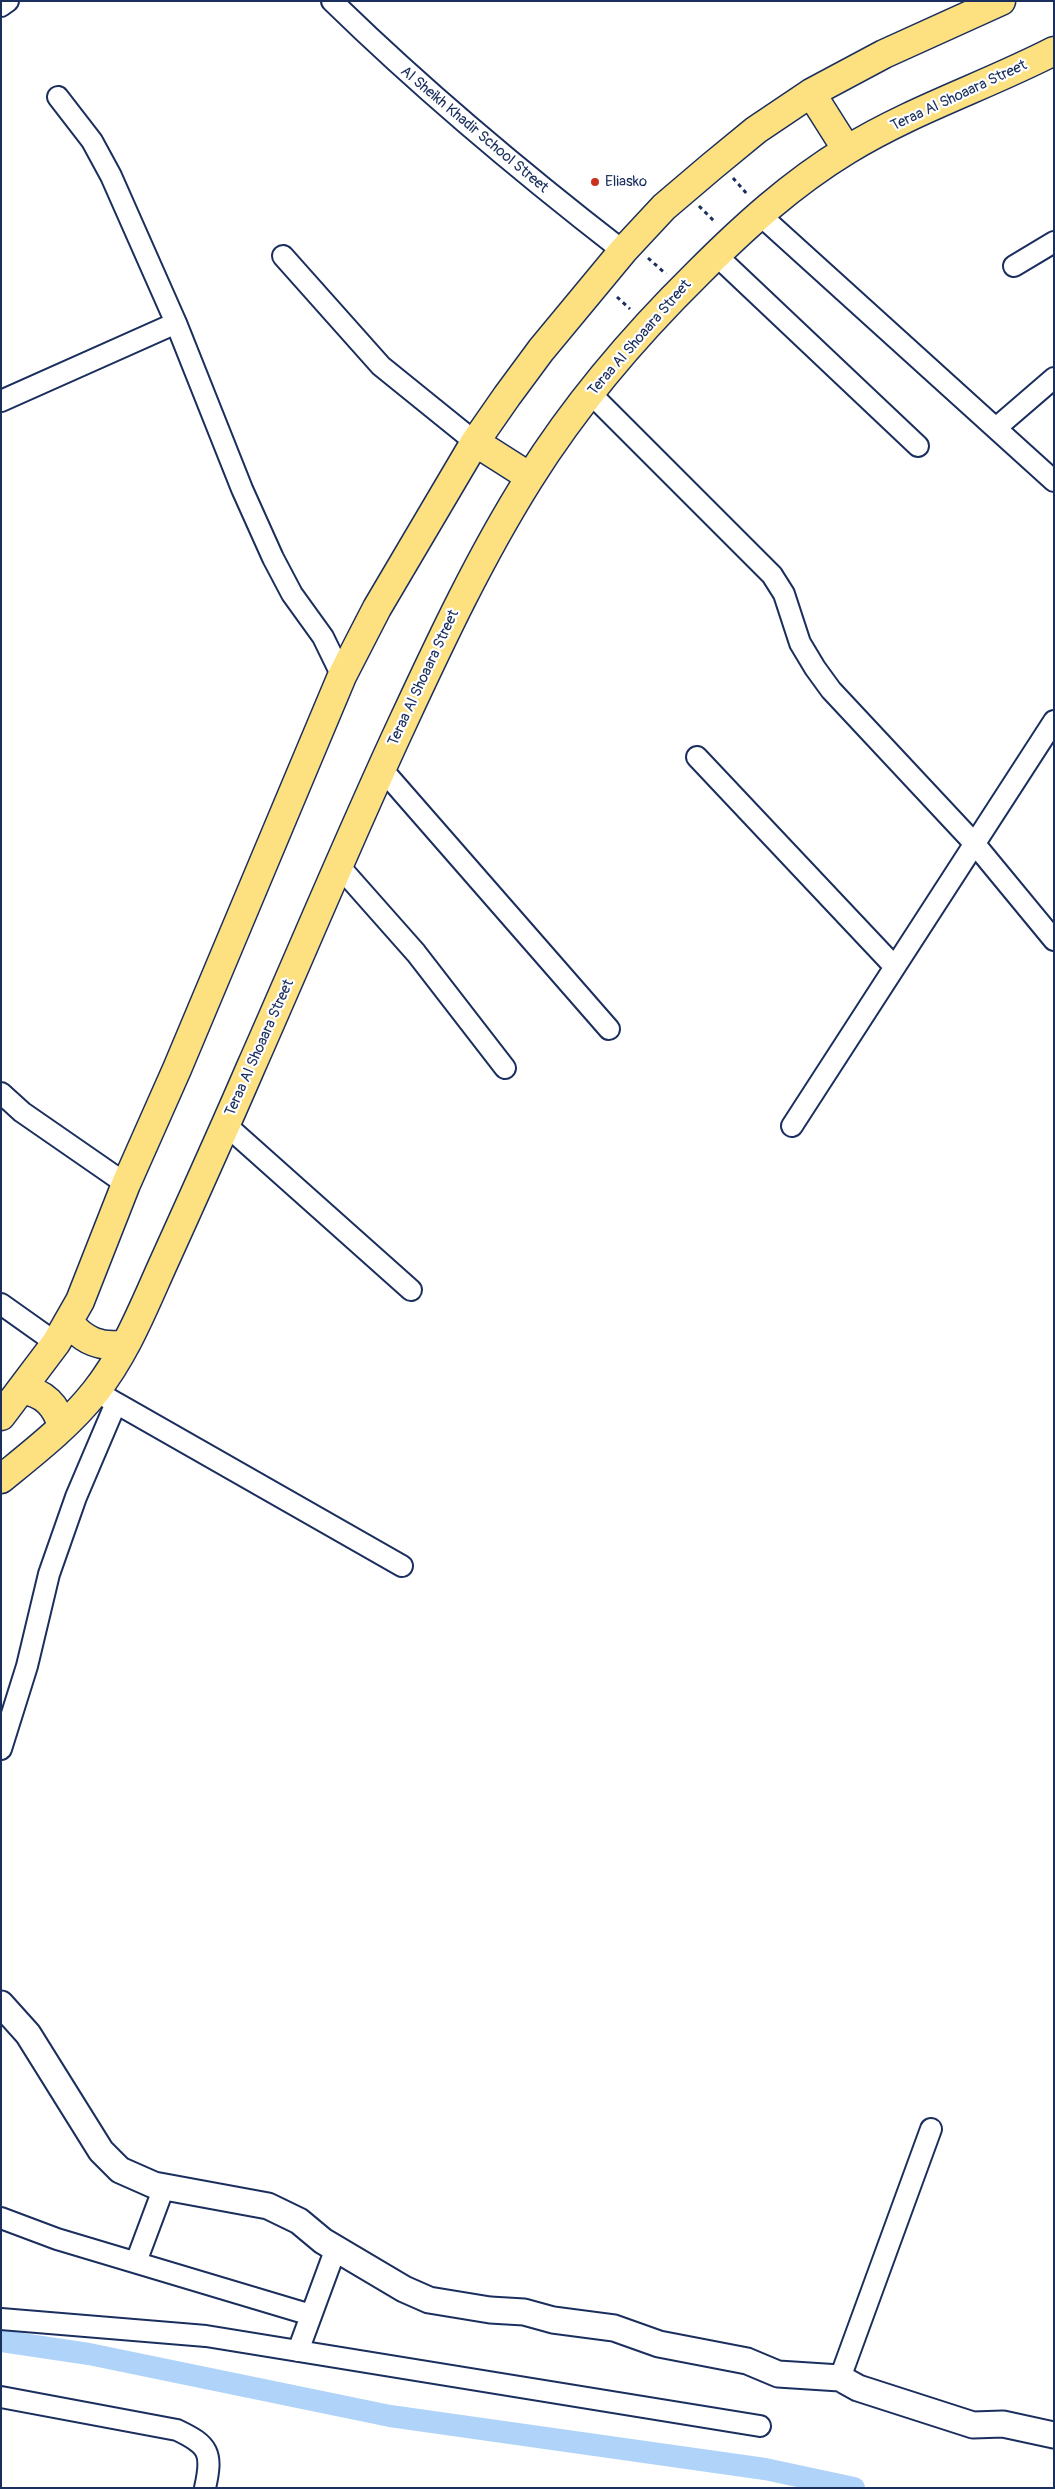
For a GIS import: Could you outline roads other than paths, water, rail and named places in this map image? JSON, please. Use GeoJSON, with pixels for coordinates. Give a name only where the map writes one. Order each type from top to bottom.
{"type":"FeatureCollection","features":[{"type":"Feature","properties":{"kind":"highway"},"geometry":{"type":"LineString","coordinates":[[1,1416],[22,1390],[62,1333],[89,1279],[126,1184],[177,1069],[342,676],[377,608],[475,442],[541,350],[598,280],[664,207],[718,161],[756,130],[811,93],[884,54],[1001,1]]}},
{"type":"Feature","properties":{"kind":"highway","name":"Teraa Al Shoaara Street"},"geometry":{"type":"LineString","coordinates":[[1,1479],[62,1427],[106,1397],[126,1344],[226,1125],[381,768],[437,647],[485,553],[530,477],[590,393],[682,288],[761,212],[847,150],[913,116],[1021,68],[1054,51]]}},
{"type":"Feature","properties":{"kind":"highway"},"geometry":{"type":"LineString","coordinates":[[811,93],[847,150]]}},
{"type":"Feature","properties":{"kind":"highway"},"geometry":{"type":"LineString","coordinates":[[475,442],[530,477]]}},
{"type":"Feature","properties":{"kind":"highway"},"geometry":{"type":"LineString","coordinates":[[62,1333],[80,1334],[94,1343],[104,1346],[126,1344]]}},
{"type":"Feature","properties":{"kind":"highway"},"geometry":{"type":"LineString","coordinates":[[22,1390],[38,1394],[52,1404],[62,1427]]}},
{"type":"Feature","properties":{"kind":"street"},"geometry":{"type":"LineString","coordinates":[[1,6],[8,1]]}},
{"type":"Feature","properties":{"kind":"street","name":"Al Sheikh Khadir School Street"},"geometry":{"type":"LineString","coordinates":[[332,1],[394,62],[471,130],[627,247]]}},
{"type":"Feature","properties":{"kind":"street"},"geometry":{"type":"LineString","coordinates":[[58,97],[92,141],[111,176],[176,323],[242,489],[273,558],[292,594],[323,637],[342,676]]}},
{"type":"Feature","properties":{"kind":"street"},"geometry":{"type":"LineString","coordinates":[[761,212],[1054,481]]}},
{"type":"Feature","properties":{"kind":"street"},"geometry":{"type":"LineString","coordinates":[[1014,266],[1054,242]]}},
{"type":"Feature","properties":{"kind":"street"},"geometry":{"type":"LineString","coordinates":[[724,247],[918,446]]}},
{"type":"Feature","properties":{"kind":"street"},"geometry":{"type":"LineString","coordinates":[[283,256],[381,366],[475,442]]}},
{"type":"Feature","properties":{"kind":"street"},"geometry":{"type":"LineString","coordinates":[[1,401],[176,323]]}},
{"type":"Feature","properties":{"kind":"street"},"geometry":{"type":"LineString","coordinates":[[996,428],[1054,378]]}},
{"type":"Feature","properties":{"kind":"street"},"geometry":{"type":"LineString","coordinates":[[590,393],[772,575],[784,594],[800,643],[815,668],[832,690],[974,842],[1054,940]]}},
{"type":"Feature","properties":{"kind":"street"},"geometry":{"type":"LineString","coordinates":[[792,1126],[1054,721]]}},
{"type":"Feature","properties":{"kind":"street"},"geometry":{"type":"LineString","coordinates":[[697,757],[894,966]]}},
{"type":"Feature","properties":{"kind":"street"},"geometry":{"type":"LineString","coordinates":[[381,768],[609,1029]]}},
{"type":"Feature","properties":{"kind":"street"},"geometry":{"type":"LineString","coordinates":[[339,866],[416,953],[505,1068]]}},
{"type":"Feature","properties":{"kind":"street"},"geometry":{"type":"LineString","coordinates":[[1,1093],[22,1112],[126,1184]]}},
{"type":"Feature","properties":{"kind":"street"},"geometry":{"type":"LineString","coordinates":[[226,1125],[411,1290]]}},
{"type":"Feature","properties":{"kind":"street"},"geometry":{"type":"LineString","coordinates":[[1,1304],[62,1333]]}},
{"type":"Feature","properties":{"kind":"street"},"geometry":{"type":"LineString","coordinates":[[1,1749],[25,1674],[49,1574],[76,1496],[106,1397],[402,1566]]}},
{"type":"Feature","properties":{"kind":"street"},"geometry":{"type":"LineString","coordinates":[[1,2004],[28,2034],[100,2151],[120,2170],[131,2176],[164,2187],[268,2206],[299,2220],[309,2231],[336,2248],[404,2289],[429,2300],[490,2310],[524,2312],[553,2320],[614,2328],[659,2344],[747,2361],[778,2374],[840,2378],[858,2388],[973,2425],[1003,2424],[1054,2435]]}},
{"type":"Feature","properties":{"kind":"street"},"geometry":{"type":"LineString","coordinates":[[840,2378],[931,2129]]}},
{"type":"Feature","properties":{"kind":"street"},"geometry":{"type":"LineString","coordinates":[[136,2262],[164,2187]]}},
{"type":"Feature","properties":{"kind":"street"},"geometry":{"type":"LineString","coordinates":[[1,2218],[57,2239],[311,2314]]}},
{"type":"Feature","properties":{"kind":"street"},"geometry":{"type":"LineString","coordinates":[[298,2351],[336,2248]]}},
{"type":"Feature","properties":{"kind":"street"},"geometry":{"type":"LineString","coordinates":[[1,2319],[174,2332],[760,2426]]}},
{"type":"Feature","properties":{"kind":"street"},"geometry":{"type":"LineString","coordinates":[[1,2397],[177,2430],[191,2436],[206,2449],[210,2457],[205,2488]]}},
{"type":"Feature","properties":{"kind":"waterway"},"geometry":{"type":"LineString","coordinates":[[1,2341],[89,2354],[390,2416],[765,2469],[854,2488]]}},
{"type":"Feature","properties":{"kind":"place","name":"Eliasko"},"geometry":{"type":"Point","coordinates":[595,182]}}]}
